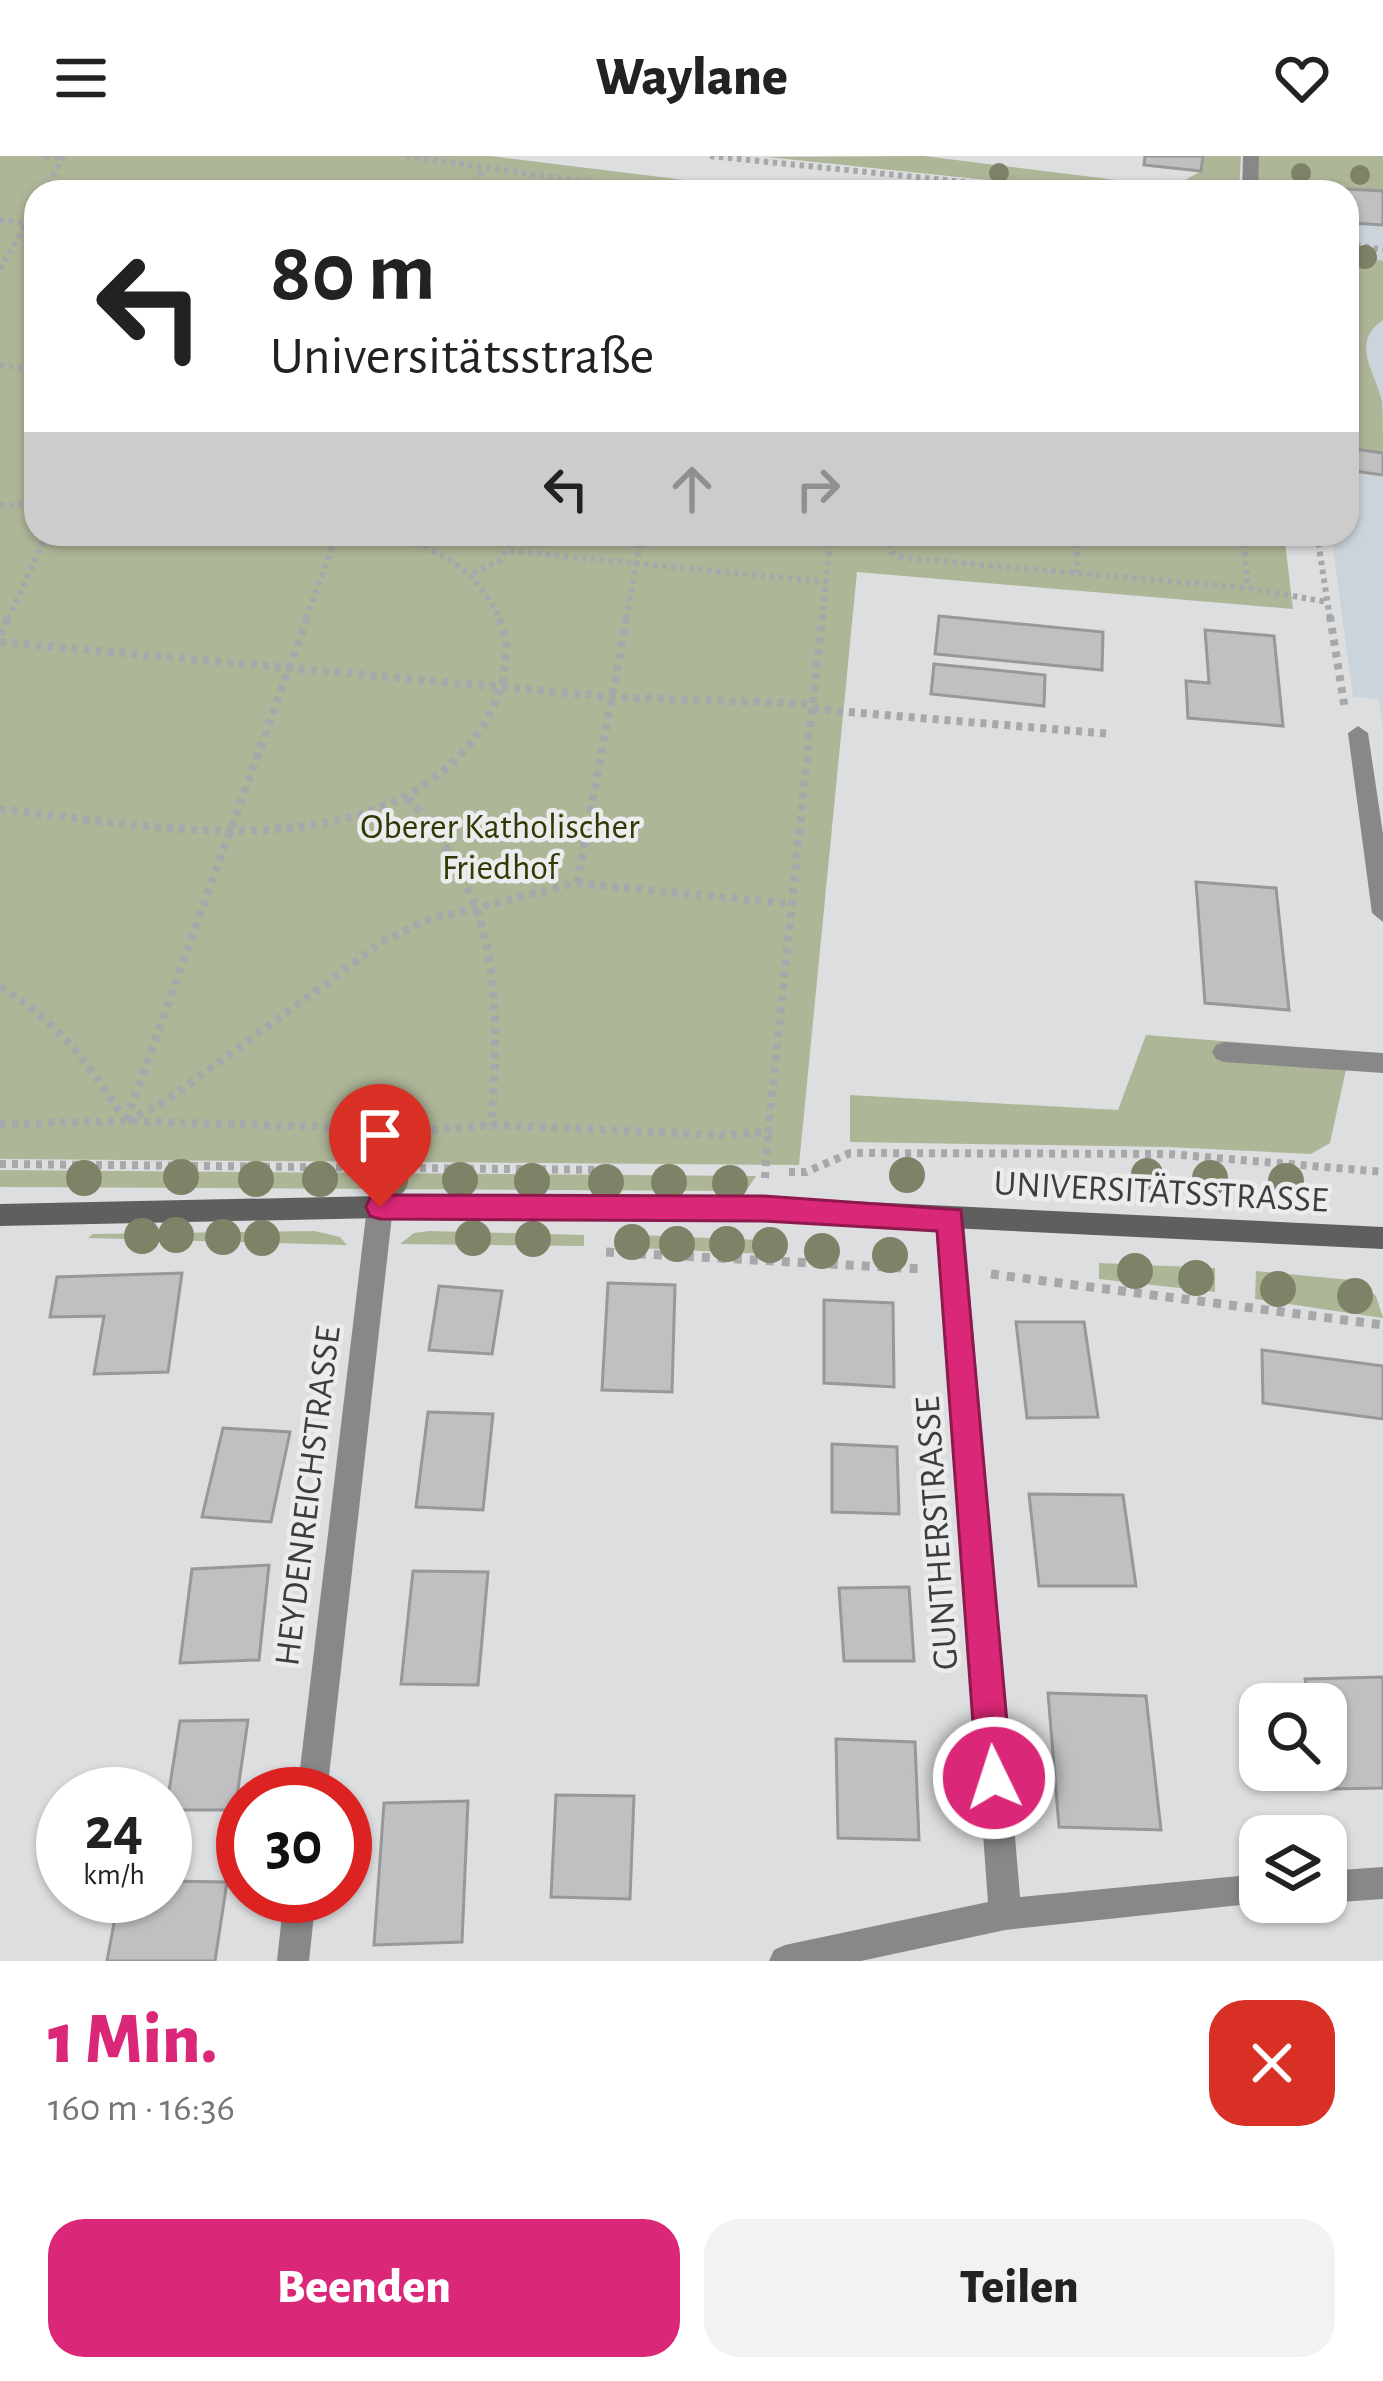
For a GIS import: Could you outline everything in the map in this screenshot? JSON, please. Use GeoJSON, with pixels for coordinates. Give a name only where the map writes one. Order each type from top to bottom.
{"type":"FeatureCollection","features":[{"type":"Feature","properties":{"kind":"street"},"geometry":{"type":"LineString","coordinates":[[1358,733],[1383,913]]}},
{"type":"Feature","properties":{"kind":"street"},"geometry":{"type":"LineString","coordinates":[[1224,1052],[1383,1064]]}},
{"type":"Feature","properties":{"kind":"street","name":"UNIVERSITÄTSSTRASSE"},"geometry":{"type":"LineString","coordinates":[[0,1215],[380,1207],[764,1208],[1383,1238]]}},
{"type":"Feature","properties":{"kind":"street","name":"HEYDENREICHSTRASSE"},"geometry":{"type":"LineString","coordinates":[[315,1767],[380,1207]]}},
{"type":"Feature","properties":{"kind":"street","name":"GUNTHERSTRASSE"},"geometry":{"type":"LineString","coordinates":[[951,1219],[1005,1914]]}},
{"type":"Feature","properties":{"kind":"street"},"geometry":{"type":"LineString","coordinates":[[1347,1886],[1383,1883]]}},
{"type":"Feature","properties":{"kind":"street"},"geometry":{"type":"LineString","coordinates":[[785,1961],[1005,1914],[1239,1892]]}},
{"type":"Feature","properties":{"kind":"street"},"geometry":{"type":"LineString","coordinates":[[292,1961],[297,1923]]}},
{"type":"Feature","properties":{"kind":"path"},"geometry":{"type":"LineString","coordinates":[[45,156],[64,157]]}},
{"type":"Feature","properties":{"kind":"path"},"geometry":{"type":"LineString","coordinates":[[406,156],[570,180]]}},
{"type":"Feature","properties":{"kind":"path"},"geometry":{"type":"LineString","coordinates":[[710,156],[945,180]]}},
{"type":"Feature","properties":{"kind":"path"},"geometry":{"type":"LineString","coordinates":[[478,180],[483,168]]}},
{"type":"Feature","properties":{"kind":"path"},"geometry":{"type":"LineString","coordinates":[[0,268],[24,226]]}},
{"type":"Feature","properties":{"kind":"path"},"geometry":{"type":"LineString","coordinates":[[42,546],[0,638],[613,697],[813,706],[1111,734]]}},
{"type":"Feature","properties":{"kind":"path"},"geometry":{"type":"LineString","coordinates":[[125,1121],[333,546]]}},
{"type":"Feature","properties":{"kind":"path"},"geometry":{"type":"LineString","coordinates":[[0,809],[234,830],[311,826],[408,798],[469,748],[490,721],[510,657],[498,606],[473,572],[431,546]]}},
{"type":"Feature","properties":{"kind":"path"},"geometry":{"type":"LineString","coordinates":[[473,572],[501,560],[511,546]]}},
{"type":"Feature","properties":{"kind":"path"},"geometry":{"type":"LineString","coordinates":[[577,883],[640,546]]}},
{"type":"Feature","properties":{"kind":"path"},"geometry":{"type":"LineString","coordinates":[[764,1208],[830,546]]}},
{"type":"Feature","properties":{"kind":"path"},"geometry":{"type":"LineString","coordinates":[[891,546],[892,553],[904,558],[1248,588],[1327,602]]}},
{"type":"Feature","properties":{"kind":"path"},"geometry":{"type":"LineString","coordinates":[[1077,546],[1077,573]]}},
{"type":"Feature","properties":{"kind":"path"},"geometry":{"type":"LineString","coordinates":[[1244,546],[1248,588]]}},
{"type":"Feature","properties":{"kind":"path"},"geometry":{"type":"LineString","coordinates":[[1319,546],[1342,704]]}},
{"type":"Feature","properties":{"kind":"path"},"geometry":{"type":"LineString","coordinates":[[510,551],[827,582]]}},
{"type":"Feature","properties":{"kind":"path"},"geometry":{"type":"LineString","coordinates":[[408,798],[442,832],[481,905],[495,981],[492,1125]]}},
{"type":"Feature","properties":{"kind":"path"},"geometry":{"type":"LineString","coordinates":[[125,1121],[166,1101],[385,940],[428,920],[577,883],[792,904]]}},
{"type":"Feature","properties":{"kind":"path"},"geometry":{"type":"LineString","coordinates":[[0,986],[59,1027],[89,1062],[125,1121]]}},
{"type":"Feature","properties":{"kind":"path"},"geometry":{"type":"LineString","coordinates":[[0,1124],[125,1121],[429,1130],[492,1125],[722,1135],[768,1132]]}},
{"type":"Feature","properties":{"kind":"path"},"geometry":{"type":"LineString","coordinates":[[741,1172],[806,1172],[850,1153],[1029,1158],[1169,1154],[1383,1172]]}},
{"type":"Feature","properties":{"kind":"path"},"geometry":{"type":"LineString","coordinates":[[0,1164],[625,1170]]}},
{"type":"Feature","properties":{"kind":"shaded area"},"geometry":{"type":"Polygon","coordinates":[[[1383,156],[1383,734],[1379,699],[1353,697],[1333,546],[1359,546],[1359,180],[1299,180],[1383,156]]]}},
{"type":"Feature","properties":{"kind":"green space","name":"Oberer Katholischer Friedhof"},"geometry":{"type":"Polygon","coordinates":[[[0,156],[490,156],[685,180],[24,180],[24,546],[1285,546],[1293,609],[857,572],[799,1165],[0,1159],[0,156]]]}},
{"type":"Feature","properties":{"kind":"green space"},"geometry":{"type":"Polygon","coordinates":[[[924,156],[1117,180],[988,180],[767,157],[924,156]]]}},
{"type":"Feature","properties":{"kind":"green space"},"geometry":{"type":"Polygon","coordinates":[[[1203,156],[1241,156],[1240,180],[1185,180],[1201,171],[1203,156]]]}},
{"type":"Feature","properties":{"kind":"green space"},"geometry":{"type":"Polygon","coordinates":[[[1258,156],[1383,156],[1383,191],[1359,191],[1359,180],[1257,180],[1258,156]]]}},
{"type":"Feature","properties":{"kind":"green space"},"geometry":{"type":"Polygon","coordinates":[[[1359,256],[1383,261],[1383,320],[1373,329],[1366,348],[1382,402],[1383,453],[1359,450],[1359,256]]]}},
{"type":"Feature","properties":{"kind":"green space"},"geometry":{"type":"Polygon","coordinates":[[[1146,1035],[1350,1051],[1330,1143],[1311,1154],[850,1142],[850,1095],[1118,1110],[1146,1035]]]}},
{"type":"Feature","properties":{"kind":"green space"},"geometry":{"type":"Polygon","coordinates":[[[0,1170],[756,1176],[746,1191],[0,1187],[0,1170]]]}},
{"type":"Feature","properties":{"kind":"green space"},"geometry":{"type":"Polygon","coordinates":[[[315,1231],[340,1237],[347,1245],[88,1238],[93,1234],[315,1231]]]}},
{"type":"Feature","properties":{"kind":"green space"},"geometry":{"type":"Polygon","coordinates":[[[414,1233],[584,1235],[584,1246],[400,1244],[414,1233]]]}},
{"type":"Feature","properties":{"kind":"green space"},"geometry":{"type":"Polygon","coordinates":[[[618,1234],[783,1241],[783,1255],[617,1247],[618,1234]]]}},
{"type":"Feature","properties":{"kind":"green space"},"geometry":{"type":"Polygon","coordinates":[[[1099,1263],[1215,1268],[1215,1292],[1099,1279],[1099,1263]]]}},
{"type":"Feature","properties":{"kind":"green space"},"geometry":{"type":"Polygon","coordinates":[[[1256,1271],[1361,1281],[1376,1296],[1383,1318],[1255,1299],[1256,1271]]]}},
{"type":"Feature","properties":{"kind":"building"},"geometry":{"type":"Polygon","coordinates":[[[1145,156],[1203,156],[1201,171],[1144,165],[1145,156]]]}},
{"type":"Feature","properties":{"kind":"building"},"geometry":{"type":"Polygon","coordinates":[[[1359,190],[1383,191],[1383,225],[1359,223],[1359,190]]]}},
{"type":"Feature","properties":{"kind":"building"},"geometry":{"type":"Polygon","coordinates":[[[1359,450],[1383,453],[1383,475],[1359,472],[1359,450]]]}},
{"type":"Feature","properties":{"kind":"building"},"geometry":{"type":"Polygon","coordinates":[[[939,616],[1103,632],[1102,670],[935,654],[939,616]]]}},
{"type":"Feature","properties":{"kind":"building"},"geometry":{"type":"Polygon","coordinates":[[[1205,630],[1274,636],[1283,726],[1188,718],[1186,681],[1209,683],[1205,630]]]}},
{"type":"Feature","properties":{"kind":"building"},"geometry":{"type":"Polygon","coordinates":[[[934,664],[1045,675],[1044,706],[931,694],[934,664]]]}},
{"type":"Feature","properties":{"kind":"building"},"geometry":{"type":"Polygon","coordinates":[[[1196,882],[1276,888],[1289,1010],[1205,1003],[1196,882]]]}},
{"type":"Feature","properties":{"kind":"building"},"geometry":{"type":"Polygon","coordinates":[[[182,1273],[168,1372],[94,1374],[104,1316],[50,1317],[57,1277],[182,1273]]]}},
{"type":"Feature","properties":{"kind":"building"},"geometry":{"type":"Polygon","coordinates":[[[608,1283],[675,1285],[672,1392],[602,1390],[608,1283]]]}},
{"type":"Feature","properties":{"kind":"building"},"geometry":{"type":"Polygon","coordinates":[[[439,1286],[502,1291],[492,1354],[429,1350],[439,1286]]]}},
{"type":"Feature","properties":{"kind":"building"},"geometry":{"type":"Polygon","coordinates":[[[824,1300],[893,1303],[894,1387],[824,1383],[824,1300]]]}},
{"type":"Feature","properties":{"kind":"building"},"geometry":{"type":"Polygon","coordinates":[[[1016,1322],[1084,1322],[1098,1417],[1027,1418],[1016,1322]]]}},
{"type":"Feature","properties":{"kind":"building"},"geometry":{"type":"Polygon","coordinates":[[[1262,1350],[1383,1366],[1383,1419],[1263,1403],[1262,1350]]]}},
{"type":"Feature","properties":{"kind":"building"},"geometry":{"type":"Polygon","coordinates":[[[428,1412],[493,1414],[483,1510],[416,1507],[428,1412]]]}},
{"type":"Feature","properties":{"kind":"building"},"geometry":{"type":"Polygon","coordinates":[[[223,1428],[290,1432],[271,1522],[202,1517],[223,1428]]]}},
{"type":"Feature","properties":{"kind":"building"},"geometry":{"type":"Polygon","coordinates":[[[832,1444],[897,1447],[899,1514],[832,1512],[832,1444]]]}},
{"type":"Feature","properties":{"kind":"building"},"geometry":{"type":"Polygon","coordinates":[[[1029,1494],[1123,1495],[1136,1586],[1039,1586],[1029,1494]]]}},
{"type":"Feature","properties":{"kind":"building"},"geometry":{"type":"Polygon","coordinates":[[[269,1565],[259,1660],[180,1663],[192,1569],[269,1565]]]}},
{"type":"Feature","properties":{"kind":"building"},"geometry":{"type":"Polygon","coordinates":[[[413,1571],[488,1572],[478,1685],[401,1684],[413,1571]]]}},
{"type":"Feature","properties":{"kind":"building"},"geometry":{"type":"Polygon","coordinates":[[[909,1587],[914,1661],[844,1661],[839,1588],[909,1587]]]}},
{"type":"Feature","properties":{"kind":"building"},"geometry":{"type":"Polygon","coordinates":[[[1383,1677],[1383,1788],[1347,1789],[1347,1683],[1306,1683],[1305,1679],[1383,1677]]]}},
{"type":"Feature","properties":{"kind":"building"},"geometry":{"type":"Polygon","coordinates":[[[1048,1693],[1146,1696],[1161,1830],[1059,1827],[1048,1693]]]}},
{"type":"Feature","properties":{"kind":"building"},"geometry":{"type":"Polygon","coordinates":[[[248,1720],[241,1767],[216,1767],[216,1810],[192,1810],[192,1767],[173,1767],[180,1721],[248,1720]]]}},
{"type":"Feature","properties":{"kind":"building"},"geometry":{"type":"Polygon","coordinates":[[[836,1739],[915,1742],[919,1840],[838,1838],[836,1739]]]}},
{"type":"Feature","properties":{"kind":"building"},"geometry":{"type":"Polygon","coordinates":[[[556,1795],[634,1796],[630,1899],[551,1897],[556,1795]]]}},
{"type":"Feature","properties":{"kind":"building"},"geometry":{"type":"Polygon","coordinates":[[[468,1801],[462,1942],[374,1945],[384,1803],[468,1801]]]}},
{"type":"Feature","properties":{"kind":"building"},"geometry":{"type":"Polygon","coordinates":[[[192,1881],[216,1882],[216,1923],[221,1923],[215,1961],[107,1961],[114,1923],[192,1923],[192,1881]]]}},
{"type":"Feature","properties":{"kind":"route"},"geometry":{"type":"LineString","coordinates":[[380,1207],[764,1208],[951,1219],[994,1778]]}}]}
